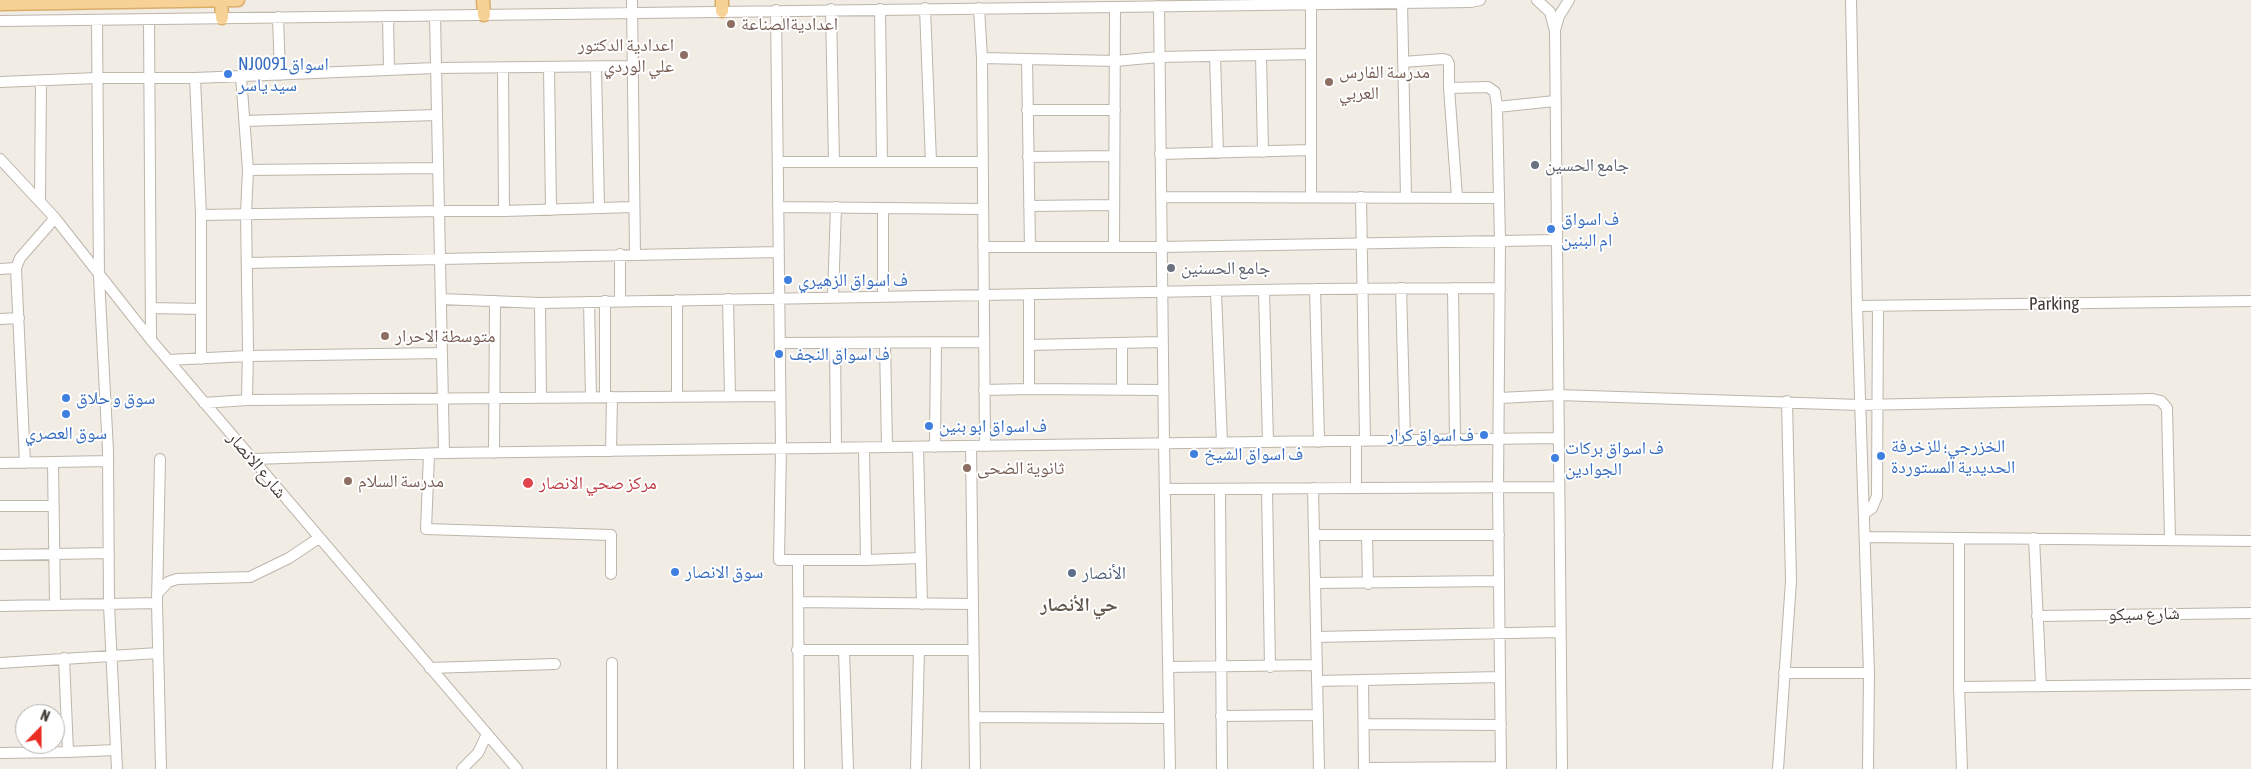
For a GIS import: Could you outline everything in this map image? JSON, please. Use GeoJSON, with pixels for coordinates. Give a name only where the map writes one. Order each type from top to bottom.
{"type":"FeatureCollection","features":[{"type":"Feature","properties":{"kind":"main road"},"geometry":{"type":"LineString","coordinates":[[222,0],[222,18]]}},
{"type":"Feature","properties":{"kind":"main road"},"geometry":{"type":"LineString","coordinates":[[0,4],[238,0]]}},
{"type":"Feature","properties":{"kind":"main road"},"geometry":{"type":"LineString","coordinates":[[483,0],[484,15]]}},
{"type":"Feature","properties":{"kind":"street"},"geometry":{"type":"LineString","coordinates":[[632,0],[635,254]]}},
{"type":"Feature","properties":{"kind":"street"},"geometry":{"type":"LineString","coordinates":[[0,20],[435,16],[632,12],[722,6],[776,10],[831,10],[1480,0]]}},
{"type":"Feature","properties":{"kind":"street"},"geometry":{"type":"LineString","coordinates":[[1537,0],[1550,12],[1555,31],[1562,769]]}},
{"type":"Feature","properties":{"kind":"street"},"geometry":{"type":"LineString","coordinates":[[1555,31],[1559,16],[1569,0]]}},
{"type":"Feature","properties":{"kind":"street"},"geometry":{"type":"LineString","coordinates":[[1851,0],[1857,306],[1869,673],[1868,769]]}},
{"type":"Feature","properties":{"kind":"street"},"geometry":{"type":"LineString","coordinates":[[1402,2],[1406,197]]}},
{"type":"Feature","properties":{"kind":"street"},"geometry":{"type":"LineString","coordinates":[[1311,3],[1311,197]]}},
{"type":"Feature","properties":{"kind":"street"},"geometry":{"type":"LineString","coordinates":[[1159,6],[1164,489],[1170,769]]}},
{"type":"Feature","properties":{"kind":"street"},"geometry":{"type":"LineString","coordinates":[[1114,247],[1115,7]]}},
{"type":"Feature","properties":{"kind":"street"},"geometry":{"type":"LineString","coordinates":[[926,8],[931,162]]}},
{"type":"Feature","properties":{"kind":"street"},"geometry":{"type":"LineString","coordinates":[[980,8],[985,446]]}},
{"type":"Feature","properties":{"kind":"street"},"geometry":{"type":"LineString","coordinates":[[880,9],[882,162]]}},
{"type":"Feature","properties":{"kind":"street"},"geometry":{"type":"LineString","coordinates":[[776,10],[781,449],[779,560],[921,558]]}},
{"type":"Feature","properties":{"kind":"street"},"geometry":{"type":"LineString","coordinates":[[831,10],[834,162]]}},
{"type":"Feature","properties":{"kind":"street"},"geometry":{"type":"LineString","coordinates":[[388,16],[389,70]]}},
{"type":"Feature","properties":{"kind":"street"},"geometry":{"type":"LineString","coordinates":[[435,16],[444,453]]}},
{"type":"Feature","properties":{"kind":"street"},"geometry":{"type":"LineString","coordinates":[[278,17],[280,75]]}},
{"type":"Feature","properties":{"kind":"street"},"geometry":{"type":"LineString","coordinates":[[97,20],[99,276],[108,461],[109,605],[113,655],[116,769]]}},
{"type":"Feature","properties":{"kind":"street"},"geometry":{"type":"LineString","coordinates":[[149,20],[151,340]]}},
{"type":"Feature","properties":{"kind":"street"},"geometry":{"type":"LineString","coordinates":[[982,58],[1115,61],[1159,57],[1310,54]]}},
{"type":"Feature","properties":{"kind":"street"},"geometry":{"type":"LineString","coordinates":[[1261,55],[1263,152]]}},
{"type":"Feature","properties":{"kind":"street"},"geometry":{"type":"LineString","coordinates":[[1216,56],[1218,153]]}},
{"type":"Feature","properties":{"kind":"street"},"geometry":{"type":"LineString","coordinates":[[1026,60],[1030,247]]}},
{"type":"Feature","properties":{"kind":"street"},"geometry":{"type":"LineString","coordinates":[[1403,62],[1447,60],[1449,64],[1449,88],[1458,197]]}},
{"type":"Feature","properties":{"kind":"street"},"geometry":{"type":"LineString","coordinates":[[0,82],[97,78],[195,78],[435,68],[596,68],[633,66]]}},
{"type":"Feature","properties":{"kind":"street"},"geometry":{"type":"LineString","coordinates":[[503,68],[504,211]]}},
{"type":"Feature","properties":{"kind":"street"},"geometry":{"type":"LineString","coordinates":[[549,68],[551,210]]}},
{"type":"Feature","properties":{"kind":"street"},"geometry":{"type":"LineString","coordinates":[[596,68],[599,208]]}},
{"type":"Feature","properties":{"kind":"street"},"geometry":{"type":"LineString","coordinates":[[241,76],[248,170],[246,214],[247,400]]}},
{"type":"Feature","properties":{"kind":"street"},"geometry":{"type":"LineString","coordinates":[[195,78],[201,215],[201,359]]}},
{"type":"Feature","properties":{"kind":"street"},"geometry":{"type":"LineString","coordinates":[[40,81],[40,201]]}},
{"type":"Feature","properties":{"kind":"street"},"geometry":{"type":"LineString","coordinates":[[1363,680],[1364,769],[1501,768],[1498,488],[1500,440],[1500,241],[1495,92],[1488,88],[1449,88]]}},
{"type":"Feature","properties":{"kind":"street"},"geometry":{"type":"LineString","coordinates":[[1496,107],[1556,101]]}},
{"type":"Feature","properties":{"kind":"street"},"geometry":{"type":"LineString","coordinates":[[1027,110],[1114,110]]}},
{"type":"Feature","properties":{"kind":"street"},"geometry":{"type":"LineString","coordinates":[[245,121],[436,116]]}},
{"type":"Feature","properties":{"kind":"street"},"geometry":{"type":"LineString","coordinates":[[1160,154],[1311,150]]}},
{"type":"Feature","properties":{"kind":"street"},"geometry":{"type":"LineString","coordinates":[[1028,157],[1114,156]]}},
{"type":"Feature","properties":{"kind":"street","name":"شارع الانصار"},"geometry":{"type":"LineString","coordinates":[[0,159],[40,201],[151,340],[517,769]]}},
{"type":"Feature","properties":{"kind":"street"},"geometry":{"type":"LineString","coordinates":[[778,162],[983,162]]}},
{"type":"Feature","properties":{"kind":"street"},"geometry":{"type":"LineString","coordinates":[[248,170],[438,168]]}},
{"type":"Feature","properties":{"kind":"street"},"geometry":{"type":"LineString","coordinates":[[1161,196],[1499,198]]}},
{"type":"Feature","properties":{"kind":"street"},"geometry":{"type":"LineString","coordinates":[[1356,488],[1360,441],[1364,289],[1361,197]]}},
{"type":"Feature","properties":{"kind":"street"},"geometry":{"type":"LineString","coordinates":[[1029,206],[1114,205]]}},
{"type":"Feature","properties":{"kind":"street"},"geometry":{"type":"LineString","coordinates":[[201,215],[438,210],[504,211],[633,207]]}},
{"type":"Feature","properties":{"kind":"street"},"geometry":{"type":"LineString","coordinates":[[778,207],[983,209]]}},
{"type":"Feature","properties":{"kind":"street"},"geometry":{"type":"LineString","coordinates":[[833,298],[836,208]]}},
{"type":"Feature","properties":{"kind":"street"},"geometry":{"type":"LineString","coordinates":[[882,208],[883,296]]}},
{"type":"Feature","properties":{"kind":"street"},"geometry":{"type":"LineString","coordinates":[[26,463],[16,268],[20,258],[54,218]]}},
{"type":"Feature","properties":{"kind":"street"},"geometry":{"type":"LineString","coordinates":[[983,248],[1557,240]]}},
{"type":"Feature","properties":{"kind":"street"},"geometry":{"type":"LineString","coordinates":[[247,263],[779,252]]}},
{"type":"Feature","properties":{"kind":"street"},"geometry":{"type":"LineString","coordinates":[[620,254],[620,301]]}},
{"type":"Feature","properties":{"kind":"street"},"geometry":{"type":"LineString","coordinates":[[0,269],[16,268]]}},
{"type":"Feature","properties":{"kind":"street"},"geometry":{"type":"LineString","coordinates":[[1401,288],[1404,440]]}},
{"type":"Feature","properties":{"kind":"street"},"geometry":{"type":"LineString","coordinates":[[1453,288],[1455,440]]}},
{"type":"Feature","properties":{"kind":"street"},"geometry":{"type":"LineString","coordinates":[[440,299],[540,303],[984,294],[1500,288]]}},
{"type":"Feature","properties":{"kind":"street"},"geometry":{"type":"LineString","coordinates":[[1315,289],[1319,442]]}},
{"type":"Feature","properties":{"kind":"street"},"geometry":{"type":"LineString","coordinates":[[1264,291],[1268,442]]}},
{"type":"Feature","properties":{"kind":"street"},"geometry":{"type":"LineString","coordinates":[[1216,292],[1222,443]]}},
{"type":"Feature","properties":{"kind":"street"},"geometry":{"type":"LineString","coordinates":[[1029,294],[1029,389]]}},
{"type":"Feature","properties":{"kind":"street"},"geometry":{"type":"LineString","coordinates":[[728,299],[730,396]]}},
{"type":"Feature","properties":{"kind":"street"},"geometry":{"type":"LineString","coordinates":[[676,396],[677,300]]}},
{"type":"Feature","properties":{"kind":"street"},"geometry":{"type":"LineString","coordinates":[[494,453],[495,301]]}},
{"type":"Feature","properties":{"kind":"street"},"geometry":{"type":"LineString","coordinates":[[605,301],[611,451]]}},
{"type":"Feature","properties":{"kind":"street","name":"Parking"},"geometry":{"type":"LineString","coordinates":[[1857,306],[2251,301]]}},
{"type":"Feature","properties":{"kind":"street"},"geometry":{"type":"LineString","coordinates":[[589,302],[591,398]]}},
{"type":"Feature","properties":{"kind":"street"},"geometry":{"type":"LineString","coordinates":[[540,303],[541,398]]}},
{"type":"Feature","properties":{"kind":"street"},"geometry":{"type":"LineString","coordinates":[[1864,514],[1872,508],[1877,496],[1878,307]]}},
{"type":"Feature","properties":{"kind":"street"},"geometry":{"type":"LineString","coordinates":[[151,308],[201,309]]}},
{"type":"Feature","properties":{"kind":"street"},"geometry":{"type":"LineString","coordinates":[[0,319],[19,318]]}},
{"type":"Feature","properties":{"kind":"street"},"geometry":{"type":"LineString","coordinates":[[935,447],[936,342]]}},
{"type":"Feature","properties":{"kind":"street"},"geometry":{"type":"LineString","coordinates":[[780,343],[984,342]]}},
{"type":"Feature","properties":{"kind":"street"},"geometry":{"type":"LineString","coordinates":[[1029,345],[1162,342]]}},
{"type":"Feature","properties":{"kind":"street"},"geometry":{"type":"LineString","coordinates":[[835,343],[836,448]]}},
{"type":"Feature","properties":{"kind":"street"},"geometry":{"type":"LineString","coordinates":[[885,343],[887,447]]}},
{"type":"Feature","properties":{"kind":"street"},"geometry":{"type":"LineString","coordinates":[[1122,343],[1122,390]]}},
{"type":"Feature","properties":{"kind":"street"},"geometry":{"type":"LineString","coordinates":[[168,360],[248,356],[442,353]]}},
{"type":"Feature","properties":{"kind":"street"},"geometry":{"type":"LineString","coordinates":[[984,390],[1163,390]]}},
{"type":"Feature","properties":{"kind":"street"},"geometry":{"type":"LineString","coordinates":[[1500,398],[1558,395],[1860,404],[2153,399],[2161,401],[2167,408],[2170,539]]}},
{"type":"Feature","properties":{"kind":"street"},"geometry":{"type":"LineString","coordinates":[[204,403],[247,400],[780,396]]}},
{"type":"Feature","properties":{"kind":"street"},"geometry":{"type":"LineString","coordinates":[[1778,769],[1791,581],[1787,402]]}},
{"type":"Feature","properties":{"kind":"street"},"geometry":{"type":"LineString","coordinates":[[252,460],[444,453],[1558,438]]}},
{"type":"Feature","properties":{"kind":"street"},"geometry":{"type":"LineString","coordinates":[[971,446],[975,769]]}},
{"type":"Feature","properties":{"kind":"street"},"geometry":{"type":"LineString","coordinates":[[918,447],[922,604]]}},
{"type":"Feature","properties":{"kind":"street"},"geometry":{"type":"LineString","coordinates":[[864,448],[866,560]]}},
{"type":"Feature","properties":{"kind":"street"},"geometry":{"type":"LineString","coordinates":[[429,454],[426,529],[611,535],[611,574]]}},
{"type":"Feature","properties":{"kind":"street"},"geometry":{"type":"LineString","coordinates":[[160,459],[157,598],[161,769]]}},
{"type":"Feature","properties":{"kind":"street"},"geometry":{"type":"LineString","coordinates":[[0,463],[108,461]]}},
{"type":"Feature","properties":{"kind":"street"},"geometry":{"type":"LineString","coordinates":[[52,462],[55,605]]}},
{"type":"Feature","properties":{"kind":"street"},"geometry":{"type":"LineString","coordinates":[[1164,489],[1558,487]]}},
{"type":"Feature","properties":{"kind":"street"},"geometry":{"type":"LineString","coordinates":[[1267,488],[1270,667]]}},
{"type":"Feature","properties":{"kind":"street"},"geometry":{"type":"LineString","coordinates":[[1313,488],[1319,769]]}},
{"type":"Feature","properties":{"kind":"street"},"geometry":{"type":"LineString","coordinates":[[1220,489],[1222,769]]}},
{"type":"Feature","properties":{"kind":"street"},"geometry":{"type":"LineString","coordinates":[[0,506],[53,506]]}},
{"type":"Feature","properties":{"kind":"street"},"geometry":{"type":"LineString","coordinates":[[1314,535],[1499,535]]}},
{"type":"Feature","properties":{"kind":"street"},"geometry":{"type":"LineString","coordinates":[[1367,535],[1368,584]]}},
{"type":"Feature","properties":{"kind":"street"},"geometry":{"type":"LineString","coordinates":[[1865,537],[2251,541]]}},
{"type":"Feature","properties":{"kind":"street"},"geometry":{"type":"LineString","coordinates":[[0,606],[109,605],[157,598],[168,582],[177,579],[250,577],[289,558],[319,538]]}},
{"type":"Feature","properties":{"kind":"street"},"geometry":{"type":"LineString","coordinates":[[1959,538],[1959,687],[1962,769]]}},
{"type":"Feature","properties":{"kind":"street"},"geometry":{"type":"LineString","coordinates":[[2034,538],[2041,686]]}},
{"type":"Feature","properties":{"kind":"street"},"geometry":{"type":"LineString","coordinates":[[0,555],[109,553]]}},
{"type":"Feature","properties":{"kind":"street"},"geometry":{"type":"LineString","coordinates":[[798,560],[799,769]]}},
{"type":"Feature","properties":{"kind":"street"},"geometry":{"type":"LineString","coordinates":[[1315,583],[1368,584],[1499,581]]}},
{"type":"Feature","properties":{"kind":"street"},"geometry":{"type":"LineString","coordinates":[[798,602],[973,604]]}},
{"type":"Feature","properties":{"kind":"street","name":"شارع سيكو"},"geometry":{"type":"LineString","coordinates":[[2037,616],[2251,612]]}},
{"type":"Feature","properties":{"kind":"street"},"geometry":{"type":"LineString","coordinates":[[1316,636],[1560,632]]}},
{"type":"Feature","properties":{"kind":"street"},"geometry":{"type":"LineString","coordinates":[[797,650],[973,650]]}},
{"type":"Feature","properties":{"kind":"street"},"geometry":{"type":"LineString","coordinates":[[844,650],[848,769]]}},
{"type":"Feature","properties":{"kind":"street"},"geometry":{"type":"LineString","coordinates":[[916,769],[919,650]]}},
{"type":"Feature","properties":{"kind":"street"},"geometry":{"type":"LineString","coordinates":[[0,663],[158,653]]}},
{"type":"Feature","properties":{"kind":"street"},"geometry":{"type":"LineString","coordinates":[[64,658],[68,752]]}},
{"type":"Feature","properties":{"kind":"street"},"geometry":{"type":"LineString","coordinates":[[612,663],[612,769]]}},
{"type":"Feature","properties":{"kind":"street"},"geometry":{"type":"LineString","coordinates":[[430,668],[555,664]]}},
{"type":"Feature","properties":{"kind":"street"},"geometry":{"type":"LineString","coordinates":[[1168,667],[1317,666]]}},
{"type":"Feature","properties":{"kind":"street"},"geometry":{"type":"LineString","coordinates":[[1784,673],[1869,673]]}},
{"type":"Feature","properties":{"kind":"street"},"geometry":{"type":"LineString","coordinates":[[1316,681],[1500,677]]}},
{"type":"Feature","properties":{"kind":"street"},"geometry":{"type":"LineString","coordinates":[[1959,687],[2251,684]]}},
{"type":"Feature","properties":{"kind":"street"},"geometry":{"type":"LineString","coordinates":[[1222,716],[1318,715]]}},
{"type":"Feature","properties":{"kind":"street"},"geometry":{"type":"LineString","coordinates":[[974,717],[1169,718]]}},
{"type":"Feature","properties":{"kind":"street"},"geometry":{"type":"LineString","coordinates":[[1364,724],[1501,725]]}},
{"type":"Feature","properties":{"kind":"street"},"geometry":{"type":"LineString","coordinates":[[462,769],[478,754],[487,734]]}},
{"type":"Feature","properties":{"kind":"street"},"geometry":{"type":"LineString","coordinates":[[0,753],[116,750]]}},
{"type":"Feature","properties":{"kind":"place","name":"اعداديةالصناعة"},"geometry":{"type":"Point","coordinates":[731,24]}},
{"type":"Feature","properties":{"kind":"place","name":"اعدادية الدكتور علي الوردي"},"geometry":{"type":"Point","coordinates":[684,55]}},
{"type":"Feature","properties":{"kind":"place","name":"NJ0091اسواق سيد ياسر"},"geometry":{"type":"Point","coordinates":[228,74]}},
{"type":"Feature","properties":{"kind":"place","name":"مدرسة الفارس العربي"},"geometry":{"type":"Point","coordinates":[1329,82]}},
{"type":"Feature","properties":{"kind":"place","name":"جامع الحسين"},"geometry":{"type":"Point","coordinates":[1535,165]}},
{"type":"Feature","properties":{"kind":"place","name":"ف اسواق ام البنين"},"geometry":{"type":"Point","coordinates":[1551,229]}},
{"type":"Feature","properties":{"kind":"place","name":"جامع الحسنين"},"geometry":{"type":"Point","coordinates":[1171,268]}},
{"type":"Feature","properties":{"kind":"place","name":"ف اسواق الزهيري"},"geometry":{"type":"Point","coordinates":[788,280]}},
{"type":"Feature","properties":{"kind":"place","name":"متوسطة الاحرار"},"geometry":{"type":"Point","coordinates":[385,336]}},
{"type":"Feature","properties":{"kind":"place","name":"ف اسواق النجف"},"geometry":{"type":"Point","coordinates":[779,354]}},
{"type":"Feature","properties":{"kind":"place","name":"سوق و حلاق"},"geometry":{"type":"Point","coordinates":[66,398]}},
{"type":"Feature","properties":{"kind":"place","name":"سوق العصري"},"geometry":{"type":"Point","coordinates":[66,414]}},
{"type":"Feature","properties":{"kind":"place","name":"ف اسواق ابو بنين"},"geometry":{"type":"Point","coordinates":[929,426]}},
{"type":"Feature","properties":{"kind":"place","name":"ف اسواق كرار"},"geometry":{"type":"Point","coordinates":[1484,435]}},
{"type":"Feature","properties":{"kind":"place","name":"ف اسواق الشيخ"},"geometry":{"type":"Point","coordinates":[1194,454]}},
{"type":"Feature","properties":{"kind":"place","name":"الخزرجي؛ للزخرفة الحديدية المستوردة"},"geometry":{"type":"Point","coordinates":[1881,456]}},
{"type":"Feature","properties":{"kind":"place","name":"ف اسواق بركات الجوادين"},"geometry":{"type":"Point","coordinates":[1555,458]}},
{"type":"Feature","properties":{"kind":"place","name":"ثانوية الضحى"},"geometry":{"type":"Point","coordinates":[967,468]}},
{"type":"Feature","properties":{"kind":"place","name":"مدرسة السلام"},"geometry":{"type":"Point","coordinates":[348,481]}},
{"type":"Feature","properties":{"kind":"place","name":"مركز صحي الانصار"},"geometry":{"type":"Point","coordinates":[528,483]}},
{"type":"Feature","properties":{"kind":"place","name":"سوق الانصار"},"geometry":{"type":"Point","coordinates":[675,572]}},
{"type":"Feature","properties":{"kind":"place","name":"الأنصار"},"geometry":{"type":"Point","coordinates":[1072,573]}},
{"type":"Feature","properties":{"kind":"district","name":"حي الأنصار"},"geometry":{"type":"Point","coordinates":[1079,605]}}]}
